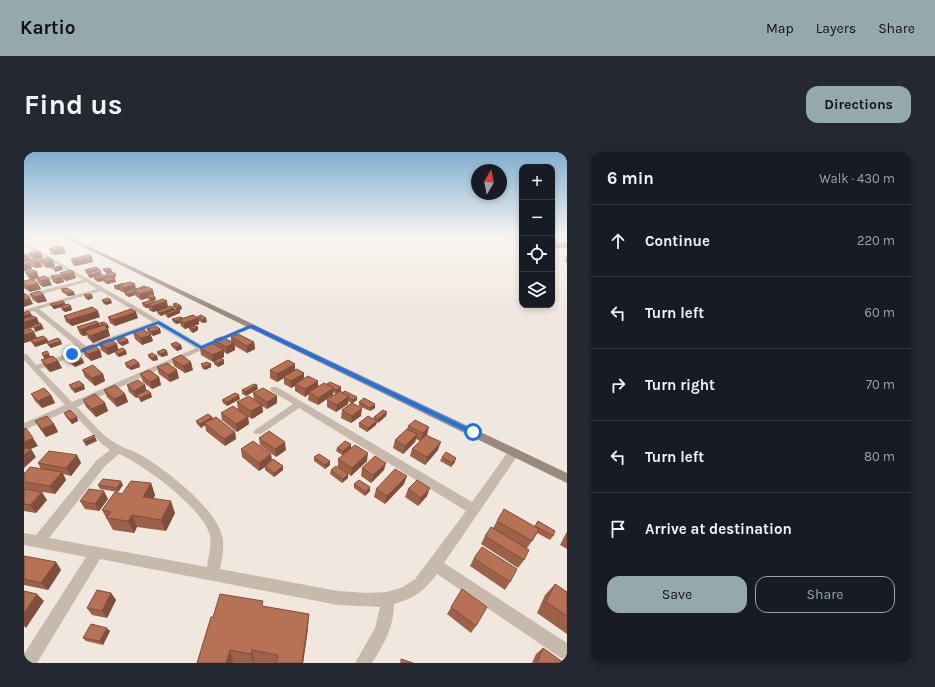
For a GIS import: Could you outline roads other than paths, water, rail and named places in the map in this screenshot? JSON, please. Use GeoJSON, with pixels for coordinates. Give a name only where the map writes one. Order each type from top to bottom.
{"type":"FeatureCollection","features":[{"type":"Feature","properties":{"kind":"street"},"geometry":{"type":"LineString","coordinates":[[56,261],[85,280],[103,289],[201,348]]}},
{"type":"Feature","properties":{"kind":"street"},"geometry":{"type":"LineString","coordinates":[[115,261],[567,478]]}},
{"type":"Feature","properties":{"kind":"street"},"geometry":{"type":"LineString","coordinates":[[24,285],[73,272]]}},
{"type":"Feature","properties":{"kind":"street"},"geometry":{"type":"LineString","coordinates":[[24,297],[85,280]]}},
{"type":"Feature","properties":{"kind":"street"},"geometry":{"type":"LineString","coordinates":[[24,312],[103,289]]}},
{"type":"Feature","properties":{"kind":"street"},"geometry":{"type":"LineString","coordinates":[[35,309],[85,349]]}},
{"type":"Feature","properties":{"kind":"street"},"geometry":{"type":"LineString","coordinates":[[35,368],[159,322]]}},
{"type":"Feature","properties":{"kind":"street"},"geometry":{"type":"LineString","coordinates":[[24,427],[70,405],[252,326]]}},
{"type":"Feature","properties":{"kind":"street"},"geometry":{"type":"LineString","coordinates":[[24,356],[107,442],[159,472],[183,493],[204,515],[214,528],[216,536],[212,574]]}},
{"type":"Feature","properties":{"kind":"street"},"geometry":{"type":"LineString","coordinates":[[274,389],[473,509]]}},
{"type":"Feature","properties":{"kind":"street"},"geometry":{"type":"LineString","coordinates":[[258,432],[300,404]]}},
{"type":"Feature","properties":{"kind":"street"},"geometry":{"type":"LineString","coordinates":[[38,542],[101,463],[118,449]]}},
{"type":"Feature","properties":{"kind":"street"},"geometry":{"type":"LineString","coordinates":[[24,539],[338,598],[366,600],[387,599],[406,593],[420,584],[514,452]]}},
{"type":"Feature","properties":{"kind":"street"},"geometry":{"type":"LineString","coordinates":[[28,663],[97,552]]}},
{"type":"Feature","properties":{"kind":"street"},"geometry":{"type":"LineString","coordinates":[[435,565],[567,652]]}},
{"type":"Feature","properties":{"kind":"street"},"geometry":{"type":"LineString","coordinates":[[363,663],[383,631],[387,615],[387,599]]}}]}
